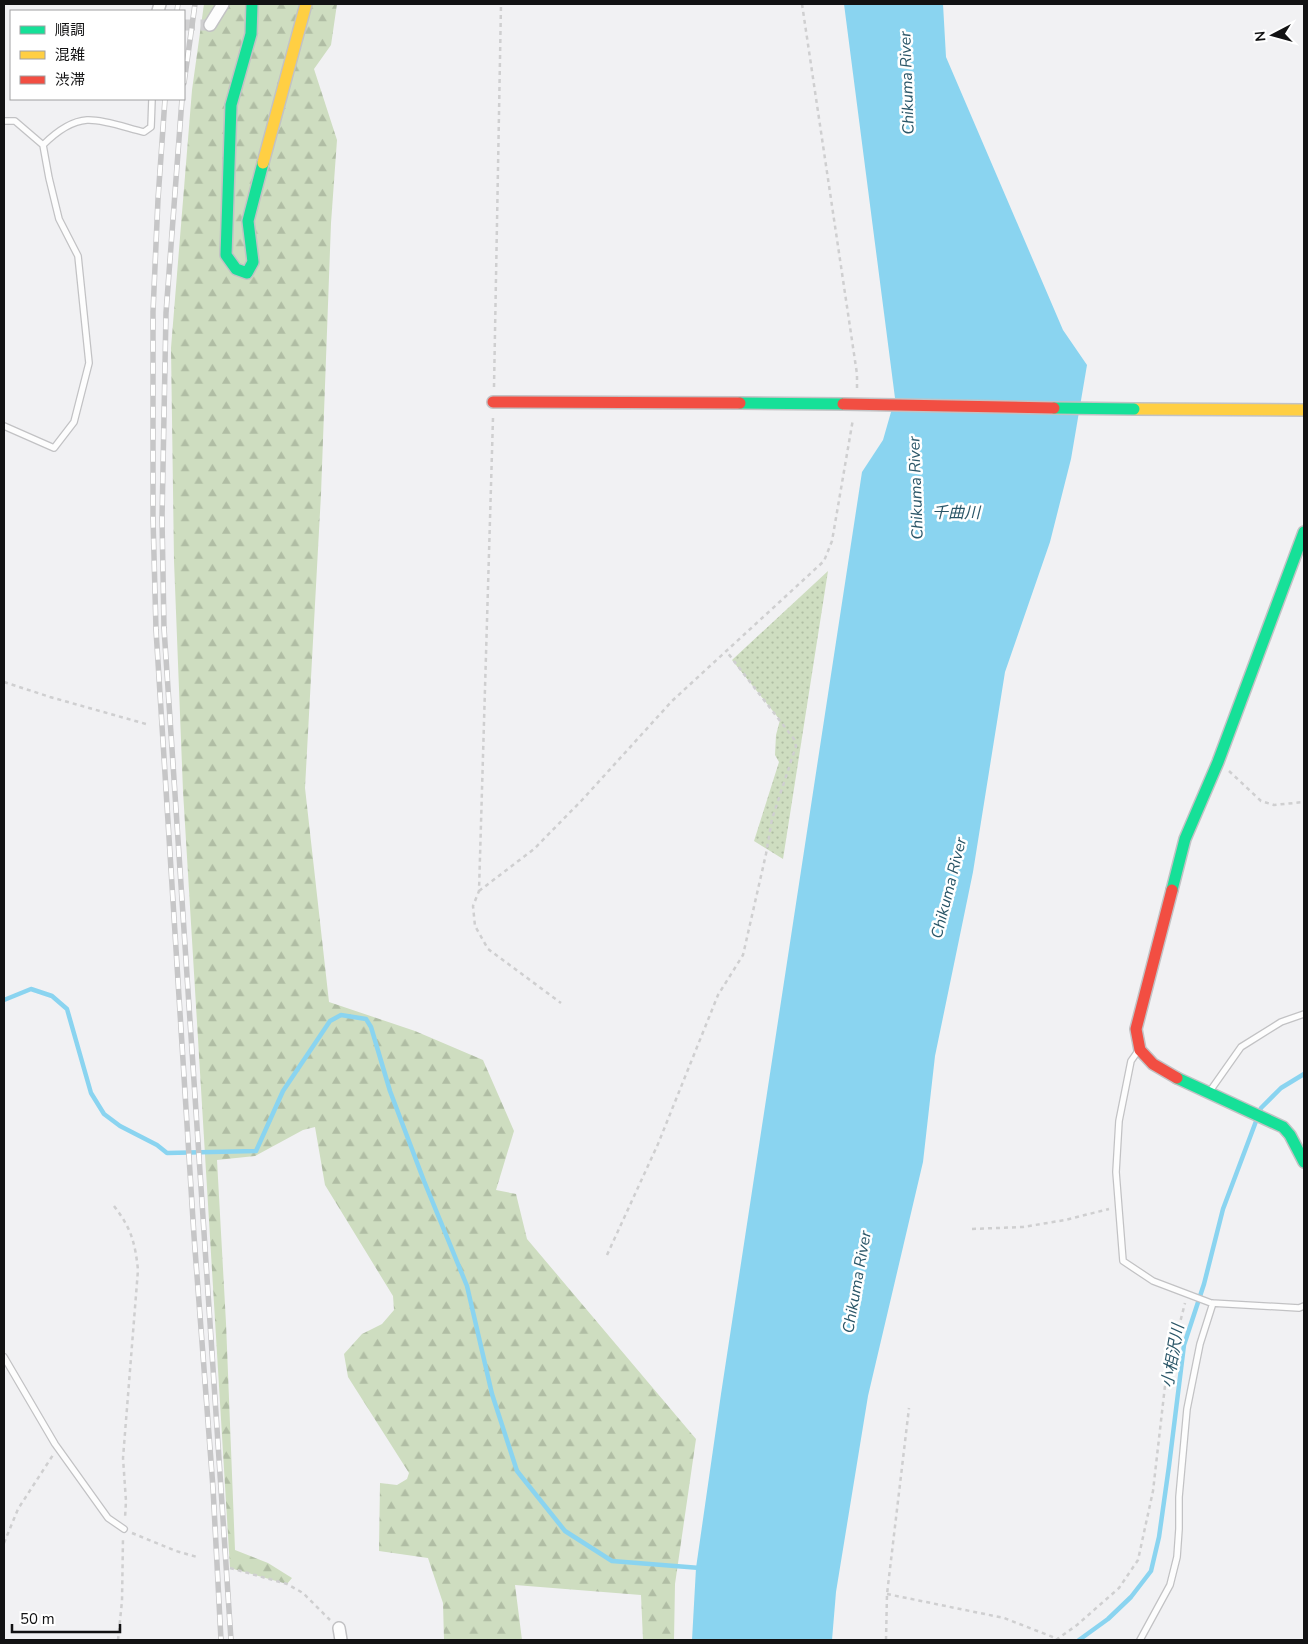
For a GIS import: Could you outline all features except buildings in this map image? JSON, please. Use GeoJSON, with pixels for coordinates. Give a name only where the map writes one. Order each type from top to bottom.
{"type":"FeatureCollection","features":[{"type":"Feature","properties":{"kind":"street"},"geometry":{"type":"LineString","coordinates":[[210,25],[223,4]]}},
{"type":"Feature","properties":{"kind":"street"},"geometry":{"type":"LineString","coordinates":[[252,4],[251,34],[231,105],[226,255],[236,269],[246,273],[253,262],[248,221],[306,4]]}},
{"type":"Feature","properties":{"kind":"street"},"geometry":{"type":"LineString","coordinates":[[493,402],[1304,410]]}},
{"type":"Feature","properties":{"kind":"street"},"geometry":{"type":"LineString","coordinates":[[1304,532],[1218,762],[1185,839],[1136,1029],[1140,1050],[1153,1064],[1208,1093],[1282,1127],[1290,1134],[1304,1160]]}},
{"type":"Feature","properties":{"kind":"street"},"geometry":{"type":"LineString","coordinates":[[339,1628],[341,1640]]}},
{"type":"Feature","properties":{"kind":"lane"},"geometry":{"type":"LineString","coordinates":[[43,145],[53,135],[86,120],[99,121],[144,132],[150,127],[152,100]]}},
{"type":"Feature","properties":{"kind":"lane"},"geometry":{"type":"LineString","coordinates":[[4,121],[15,121],[43,145],[59,219],[78,256],[89,363],[74,422],[54,448],[4,426]]}},
{"type":"Feature","properties":{"kind":"lane"},"geometry":{"type":"LineString","coordinates":[[1208,1093],[1241,1047],[1281,1022],[1304,1014]]}},
{"type":"Feature","properties":{"kind":"lane"},"geometry":{"type":"LineString","coordinates":[[1140,1050],[1131,1061],[1118,1121],[1116,1172],[1123,1261],[1153,1281],[1212,1303],[1299,1308],[1304,1306]]}},
{"type":"Feature","properties":{"kind":"lane"},"geometry":{"type":"LineString","coordinates":[[1140,1640],[1170,1586],[1177,1557],[1179,1497],[1187,1410],[1200,1344],[1212,1303]]}},
{"type":"Feature","properties":{"kind":"lane"},"geometry":{"type":"LineString","coordinates":[[4,1357],[58,1448],[108,1518],[124,1529]]}},
{"type":"Feature","properties":{"kind":"path"},"geometry":{"type":"LineString","coordinates":[[501,4],[493,402],[479,891],[473,906],[476,926],[488,949],[561,1003]]}},
{"type":"Feature","properties":{"kind":"path"},"geometry":{"type":"LineString","coordinates":[[802,4],[857,374],[857,390]]}},
{"type":"Feature","properties":{"kind":"path"},"geometry":{"type":"LineString","coordinates":[[479,891],[534,849],[583,799],[672,701],[824,562],[832,541],[854,417]]}},
{"type":"Feature","properties":{"kind":"path"},"geometry":{"type":"LineString","coordinates":[[606,1255],[658,1144],[718,995],[743,955],[772,819],[796,746],[794,739],[727,652]]}},
{"type":"Feature","properties":{"kind":"path"},"geometry":{"type":"LineString","coordinates":[[4,682],[146,724]]}},
{"type":"Feature","properties":{"kind":"path"},"geometry":{"type":"LineString","coordinates":[[1218,762],[1261,800],[1274,805],[1304,802]]}},
{"type":"Feature","properties":{"kind":"path"},"geometry":{"type":"LineString","coordinates":[[114,1206],[126,1222],[135,1246],[138,1270],[123,1458],[126,1501],[122,1601],[118,1640]]}},
{"type":"Feature","properties":{"kind":"path"},"geometry":{"type":"LineString","coordinates":[[972,1229],[1024,1227],[1065,1220],[1120,1206]]}},
{"type":"Feature","properties":{"kind":"path"},"geometry":{"type":"LineString","coordinates":[[887,1594],[1004,1618],[1057,1640],[1119,1588],[1138,1560],[1153,1492],[1166,1377],[1189,1295]]}},
{"type":"Feature","properties":{"kind":"path"},"geometry":{"type":"LineString","coordinates":[[886,1640],[887,1594],[909,1408]]}},
{"type":"Feature","properties":{"kind":"path"},"geometry":{"type":"LineString","coordinates":[[4,1543],[18,1509],[58,1448]]}},
{"type":"Feature","properties":{"kind":"path"},"geometry":{"type":"LineString","coordinates":[[124,1529],[142,1539],[197,1557]]}},
{"type":"Feature","properties":{"kind":"path"},"geometry":{"type":"LineString","coordinates":[[230,1568],[287,1584],[303,1593],[339,1628]]}},
{"type":"Feature","properties":{"kind":"green space"},"geometry":{"type":"Polygon","coordinates":[[[204,4],[337,4],[331,45],[314,69],[337,140],[331,223],[321,494],[305,788],[329,1002],[415,1031],[483,1060],[514,1131],[496,1190],[516,1194],[527,1239],[696,1439],[675,1584],[674,1640],[643,1640],[641,1595],[515,1585],[522,1640],[444,1640],[443,1603],[428,1558],[379,1551],[380,1483],[397,1485],[407,1479],[409,1473],[348,1377],[344,1354],[362,1334],[382,1324],[394,1310],[393,1296],[325,1185],[315,1127],[303,1130],[255,1156],[217,1160],[235,1550],[268,1563],[292,1578],[287,1584],[230,1568],[183,791],[174,561],[171,348],[192,90],[204,4]]]}},
{"type":"Feature","properties":{"kind":"green space"},"geometry":{"type":"Polygon","coordinates":[[[828,571],[783,859],[754,841],[779,762],[775,755],[776,735],[780,720],[732,660],[828,571]]]}},
{"type":"Feature","properties":{"kind":"water","name":"千曲川"},"geometry":{"type":"Polygon","coordinates":[[[844,4],[943,4],[946,57],[1063,330],[1087,365],[1071,459],[1050,542],[1005,672],[973,872],[935,1056],[923,1162],[868,1396],[836,1592],[832,1640],[692,1640],[696,1568],[721,1394],[862,472],[883,440],[895,398],[844,4]]]}},
{"type":"Feature","properties":{"kind":"waterway"},"geometry":{"type":"LineString","coordinates":[[4,1000],[31,989],[52,996],[67,1009],[91,1093],[104,1114],[120,1126],[157,1145],[167,1153],[256,1151],[283,1091],[330,1021],[341,1015],[366,1019],[371,1027],[390,1091],[424,1181],[467,1286],[492,1394],[517,1471],[565,1531],[612,1561],[700,1568]]}},
{"type":"Feature","properties":{"kind":"waterway","name":"小相沢川"},"geometry":{"type":"LineString","coordinates":[[1079,1640],[1108,1619],[1131,1597],[1151,1571],[1159,1537],[1184,1345],[1204,1284],[1223,1209],[1261,1108],[1281,1088],[1304,1074]]}},
{"type":"Feature","properties":{"kind":"tunnel"},"geometry":{"type":"LineString","coordinates":[[185,25],[210,25]]}},
{"type":"Feature","properties":{"kind":"railway"},"geometry":{"type":"LineString","coordinates":[[177,10],[178,4]]}},
{"type":"Feature","properties":{"kind":"railway"},"geometry":{"type":"LineString","coordinates":[[185,76],[195,4]]}},
{"type":"Feature","properties":{"kind":"railway"},"geometry":{"type":"LineString","coordinates":[[165,100],[153,312],[153,518],[156,630],[194,1236],[213,1488],[221,1640]]}},
{"type":"Feature","properties":{"kind":"railway"},"geometry":{"type":"LineString","coordinates":[[182,100],[166,313],[162,519],[164,628],[231,1640]]}},
{"type":"Feature","properties":{"kind":"traffic: fast"},"geometry":{"type":"LineString","coordinates":[[252,4],[251,34],[231,105],[226,255],[236,269],[247,273],[253,262],[248,221],[263,163]]}},
{"type":"Feature","properties":{"kind":"traffic: fast"},"geometry":{"type":"LineString","coordinates":[[740,403],[843,404]]}},
{"type":"Feature","properties":{"kind":"traffic: fast"},"geometry":{"type":"LineString","coordinates":[[1054,408],[1134,409]]}},
{"type":"Feature","properties":{"kind":"traffic: fast"},"geometry":{"type":"LineString","coordinates":[[1172,890],[1185,839],[1218,762],[1304,532]]}},
{"type":"Feature","properties":{"kind":"traffic: fast"},"geometry":{"type":"LineString","coordinates":[[1177,1078],[1283,1127],[1290,1135],[1304,1162]]}},
{"type":"Feature","properties":{"kind":"traffic: slow"},"geometry":{"type":"LineString","coordinates":[[263,163],[306,4]]}},
{"type":"Feature","properties":{"kind":"traffic: slow"},"geometry":{"type":"LineString","coordinates":[[1134,409],[1304,410]]}},
{"type":"Feature","properties":{"kind":"traffic: jam"},"geometry":{"type":"LineString","coordinates":[[493,402],[740,403]]}},
{"type":"Feature","properties":{"kind":"traffic: jam"},"geometry":{"type":"LineString","coordinates":[[843,404],[1054,408]]}},
{"type":"Feature","properties":{"kind":"traffic: jam"},"geometry":{"type":"LineString","coordinates":[[1172,890],[1136,1029],[1140,1050],[1153,1064],[1177,1078]]}},
{"type":"Feature","properties":{"kind":"water label","name":"Chikuma River"},"geometry":{"type":"Point","coordinates":[907,83]}},
{"type":"Feature","properties":{"kind":"water label","name":"Chikuma River"},"geometry":{"type":"Point","coordinates":[916,488]}},
{"type":"Feature","properties":{"kind":"water label","name":"Chikuma River"},"geometry":{"type":"Point","coordinates":[949,888]}},
{"type":"Feature","properties":{"kind":"water label","name":"Chikuma River"},"geometry":{"type":"Point","coordinates":[857,1282]}}]}
